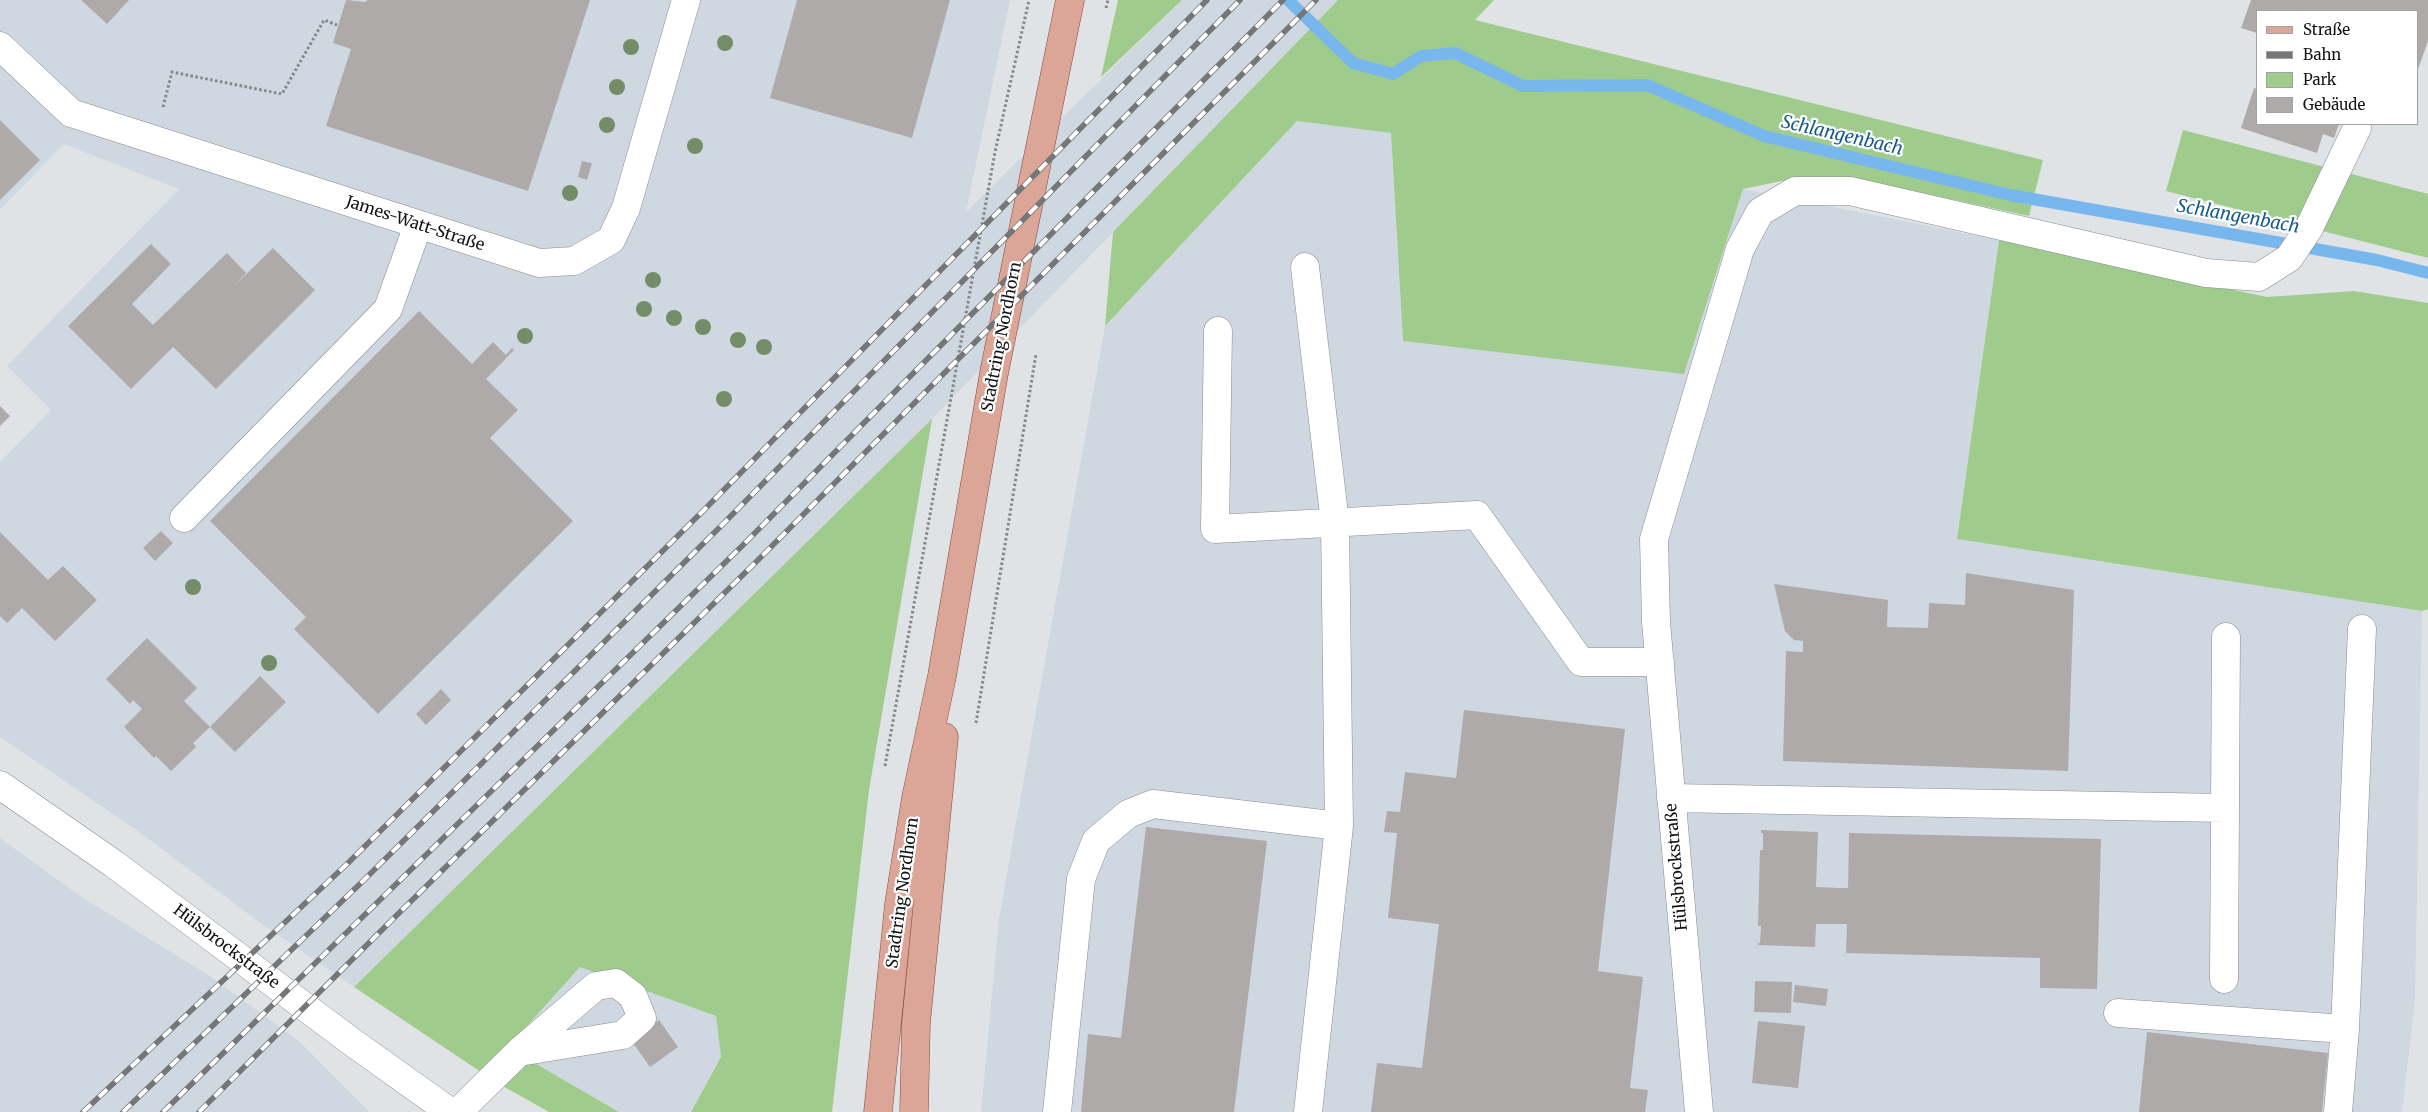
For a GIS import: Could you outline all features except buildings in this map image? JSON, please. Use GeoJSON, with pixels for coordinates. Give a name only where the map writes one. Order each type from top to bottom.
{"type":"FeatureCollection","features":[{"type":"Feature","properties":{"kind":"main road","name":"Stadtring Nordhorn"},"geometry":{"type":"LineString","coordinates":[[878,1112],[899,904],[916,798],[942,676],[994,373],[1070,0]]}},
{"type":"Feature","properties":{"kind":"main road","name":"Stadtring Nordhorn"},"geometry":{"type":"LineString","coordinates":[[914,1112],[916,1023],[944,730],[942,676]]}},
{"type":"Feature","properties":{"kind":"street","name":"James-Watt-Straße"},"geometry":{"type":"LineString","coordinates":[[0,46],[71,113],[539,264],[574,261],[611,240],[626,208],[686,0]]}},
{"type":"Feature","properties":{"kind":"street","name":"Hülsbrockstraße"},"geometry":{"type":"LineString","coordinates":[[1699,1112],[1656,622],[1654,538],[1740,249],[1760,212],[1795,191],[1850,191],[2206,273],[2259,277],[2289,258],[2309,228],[2357,128]]}},
{"type":"Feature","properties":{"kind":"street"},"geometry":{"type":"LineString","coordinates":[[184,518],[388,308],[418,225]]}},
{"type":"Feature","properties":{"kind":"street"},"geometry":{"type":"LineString","coordinates":[[1304,267],[1335,523],[1339,826],[1308,1112]]}},
{"type":"Feature","properties":{"kind":"street"},"geometry":{"type":"LineString","coordinates":[[1218,331],[1215,529],[1478,515],[1581,662],[1660,662]]}},
{"type":"Feature","properties":{"kind":"street"},"geometry":{"type":"LineString","coordinates":[[2338,1112],[2345,1029],[2362,629]]}},
{"type":"Feature","properties":{"kind":"street"},"geometry":{"type":"LineString","coordinates":[[2224,979],[2226,637]]}},
{"type":"Feature","properties":{"kind":"street","name":"Hülsbrockstraße"},"geometry":{"type":"LineString","coordinates":[[0,785],[114,864],[352,1042],[450,1112]]}},
{"type":"Feature","properties":{"kind":"street"},"geometry":{"type":"LineString","coordinates":[[1671,798],[2225,808]]}},
{"type":"Feature","properties":{"kind":"street"},"geometry":{"type":"LineString","coordinates":[[1057,1112],[1081,878],[1096,841],[1128,814],[1153,804],[1339,826]]}},
{"type":"Feature","properties":{"kind":"street"},"geometry":{"type":"LineString","coordinates":[[2118,1013],[2345,1029]]}},
{"type":"Feature","properties":{"kind":"street"},"geometry":{"type":"LineString","coordinates":[[458,1112],[519,1052]]}},
{"type":"Feature","properties":{"kind":"path"},"geometry":{"type":"LineString","coordinates":[[1106,10],[1108,0]]}},
{"type":"Feature","properties":{"kind":"path"},"geometry":{"type":"LineString","coordinates":[[155,140],[172,72],[282,94],[324,20],[337,25]]}},
{"type":"Feature","properties":{"kind":"path"},"geometry":{"type":"LineString","coordinates":[[975,728],[1037,346]]}},
{"type":"Feature","properties":{"kind":"shaded area"},"geometry":{"type":"Polygon","coordinates":[[[0,0],[1010,0],[966,212],[1182,0],[1338,0],[932,419],[354,987],[259,922],[138,831],[0,737],[0,462],[51,410],[7,366],[179,189],[64,144],[0,209],[0,0]]]}},
{"type":"Feature","properties":{"kind":"shaded area"},"geometry":{"type":"Polygon","coordinates":[[[1297,121],[1391,133],[1403,341],[1684,373],[1743,189],[1999,240],[1957,539],[2422,611],[2415,1000],[2402,1112],[981,1112],[999,918],[1105,326],[1297,121]]]}},
{"type":"Feature","properties":{"kind":"shaded area"},"geometry":{"type":"Polygon","coordinates":[[[0,838],[83,898],[210,976],[300,1042],[369,1112],[0,1112],[0,838]]]}},
{"type":"Feature","properties":{"kind":"shaded area"},"geometry":{"type":"Polygon","coordinates":[[[580,967],[716,1016],[721,1057],[691,1112],[619,1112],[508,1048],[580,967]]]}},
{"type":"Feature","properties":{"kind":"green space"},"geometry":{"type":"Polygon","coordinates":[[[1118,0],[1182,0],[1101,77],[1118,0]]]}},
{"type":"Feature","properties":{"kind":"green space"},"geometry":{"type":"Polygon","coordinates":[[[1338,0],[1494,0],[1475,20],[2043,160],[2029,216],[1848,177],[1791,179],[1743,189],[1684,374],[1403,341],[1391,133],[1297,121],[1105,326],[1113,232],[1338,0]]]}},
{"type":"Feature","properties":{"kind":"green space"},"geometry":{"type":"Polygon","coordinates":[[[2183,130],[2428,194],[2428,258],[2166,191],[2183,130]]]}},
{"type":"Feature","properties":{"kind":"green space"},"geometry":{"type":"Polygon","coordinates":[[[1999,240],[2267,297],[2354,291],[2428,303],[2428,609],[2422,611],[1957,539],[1999,240]]]}},
{"type":"Feature","properties":{"kind":"green space"},"geometry":{"type":"Polygon","coordinates":[[[932,419],[869,790],[832,1112],[691,1112],[721,1057],[716,1016],[580,967],[484,1074],[354,987],[932,419]]]}},
{"type":"Feature","properties":{"kind":"green space"},"geometry":{"type":"Polygon","coordinates":[[[526,1058],[619,1112],[549,1112],[501,1085],[526,1058]]]}},
{"type":"Feature","properties":{"kind":"waterway","name":"Schlangenbach"},"geometry":{"type":"LineString","coordinates":[[1288,0],[1353,63],[1393,74],[1421,56],[1455,53],[1523,86],[1647,85],[1764,136],[2010,195],[2377,260],[2428,273]]}},
{"type":"Feature","properties":{"kind":"railway"},"geometry":{"type":"LineString","coordinates":[[83,1112],[347,864],[705,509],[1207,0]]}},
{"type":"Feature","properties":{"kind":"railway"},"geometry":{"type":"LineString","coordinates":[[123,1112],[364,880],[722,525],[1240,0]]}},
{"type":"Feature","properties":{"kind":"railway"},"geometry":{"type":"LineString","coordinates":[[163,1112],[742,546],[1283,0]]}},
{"type":"Feature","properties":{"kind":"railway"},"geometry":{"type":"LineString","coordinates":[[199,1112],[757,561],[1316,0]]}}]}
